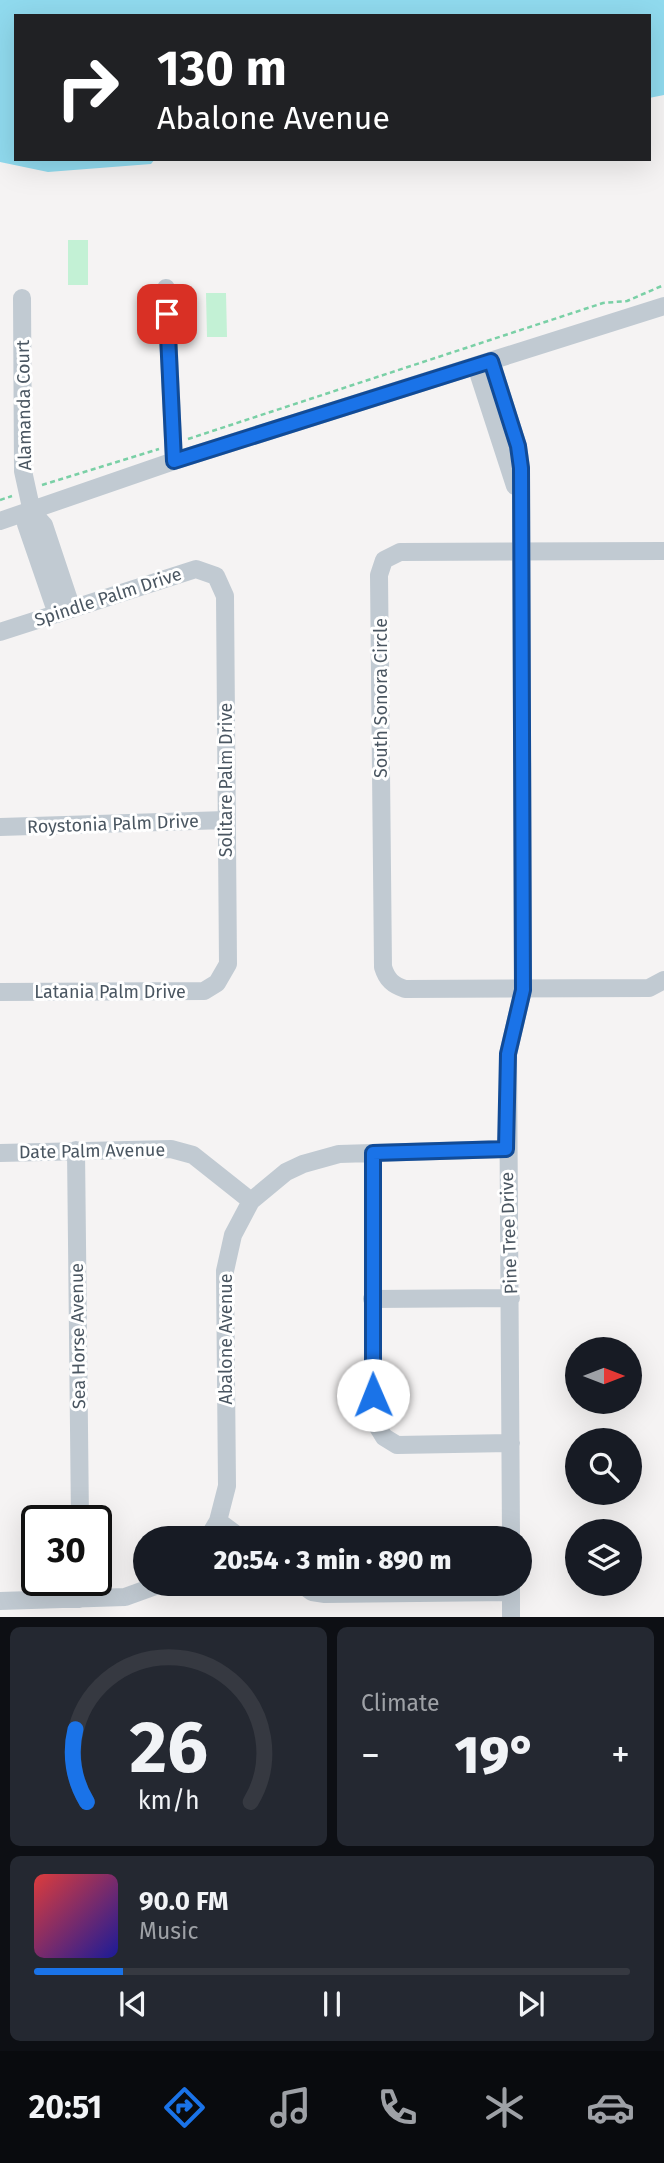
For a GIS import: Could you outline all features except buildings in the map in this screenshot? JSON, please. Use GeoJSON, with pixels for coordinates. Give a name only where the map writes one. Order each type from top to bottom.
{"type":"FeatureCollection","features":[{"type":"Feature","properties":{"kind":"street"},"geometry":{"type":"LineString","coordinates":[[166,288],[173,452]]}},
{"type":"Feature","properties":{"kind":"street","name":"Alamanda Court"},"geometry":{"type":"LineString","coordinates":[[22,298],[23,471],[32,512],[26,524],[64,612]]}},
{"type":"Feature","properties":{"kind":"street"},"geometry":{"type":"LineString","coordinates":[[0,521],[32,512],[173,452],[484,363],[664,306]]}},
{"type":"Feature","properties":{"kind":"street","name":"Pine Tree Drive"},"geometry":{"type":"LineString","coordinates":[[484,363],[518,446],[521,509],[523,990],[508,1054],[506,1149],[511,1298],[511,1526]]}},
{"type":"Feature","properties":{"kind":"street","name":"South Sonora Circle"},"geometry":{"type":"LineString","coordinates":[[523,990],[405,989],[393,985],[385,976],[379,575],[384,560],[400,552],[664,551]]}},
{"type":"Feature","properties":{"kind":"street","name":"Spindle Palm Drive"},"geometry":{"type":"LineString","coordinates":[[0,632],[196,569],[216,576]]}},
{"type":"Feature","properties":{"kind":"street","name":"Solitare Palm Drive"},"geometry":{"type":"LineString","coordinates":[[216,576],[225,596],[228,964],[217,983]]}},
{"type":"Feature","properties":{"kind":"street","name":"Roystonia Palm Drive"},"geometry":{"type":"LineString","coordinates":[[0,827],[226,821]]}},
{"type":"Feature","properties":{"kind":"street"},"geometry":{"type":"LineString","coordinates":[[523,990],[649,988],[664,980]]}},
{"type":"Feature","properties":{"kind":"street","name":"Latania Palm Drive"},"geometry":{"type":"LineString","coordinates":[[0,992],[204,991],[217,983]]}},
{"type":"Feature","properties":{"kind":"street","name":"Date Palm Avenue"},"geometry":{"type":"LineString","coordinates":[[0,1153],[171,1149],[193,1155],[251,1201]]}},
{"type":"Feature","properties":{"kind":"street","name":"Abalone Avenue"},"geometry":{"type":"LineString","coordinates":[[215,1526],[228,1486],[225,1272],[233,1235],[251,1201],[269,1184],[303,1164],[339,1154],[506,1149]]}},
{"type":"Feature","properties":{"kind":"street","name":"Sea Horse Avenue"},"geometry":{"type":"LineString","coordinates":[[76,1150],[80,1505]]}},
{"type":"Feature","properties":{"kind":"street"},"geometry":{"type":"LineString","coordinates":[[373,1153],[373,1419],[384,1437],[397,1445],[511,1443]]}},
{"type":"Feature","properties":{"kind":"street"},"geometry":{"type":"LineString","coordinates":[[372,1299],[511,1298]]}},
{"type":"Feature","properties":{"kind":"street"},"geometry":{"type":"LineString","coordinates":[[218,1521],[225,1526]]}},
{"type":"Feature","properties":{"kind":"street"},"geometry":{"type":"LineString","coordinates":[[0,1601],[125,1597],[133,1594]]}},
{"type":"Feature","properties":{"kind":"street"},"geometry":{"type":"LineString","coordinates":[[511,1596],[511,1617]]}},
{"type":"Feature","properties":{"kind":"path"},"geometry":{"type":"LineString","coordinates":[[0,500],[28,490],[173,452],[603,303],[627,301],[664,285]]}},
{"type":"Feature","properties":{"kind":"green space"},"geometry":{"type":"Polygon","coordinates":[[[68,240],[88,240],[88,285],[68,285],[68,240]]]}},
{"type":"Feature","properties":{"kind":"green space"},"geometry":{"type":"Polygon","coordinates":[[[206,293],[226,293],[227,337],[207,337],[206,293]]]}},
{"type":"Feature","properties":{"kind":"water"},"geometry":{"type":"Polygon","coordinates":[[[0,0],[664,0],[664,95],[651,98],[651,14],[14,14],[14,161],[153,161],[151,164],[48,172],[0,162],[0,0]]]}},
{"type":"Feature","properties":{"kind":"route"},"geometry":{"type":"LineString","coordinates":[[167,314],[174,461],[491,361],[518,446],[521,468],[523,990],[508,1054],[506,1149],[373,1153],[373,1395]]}}]}
